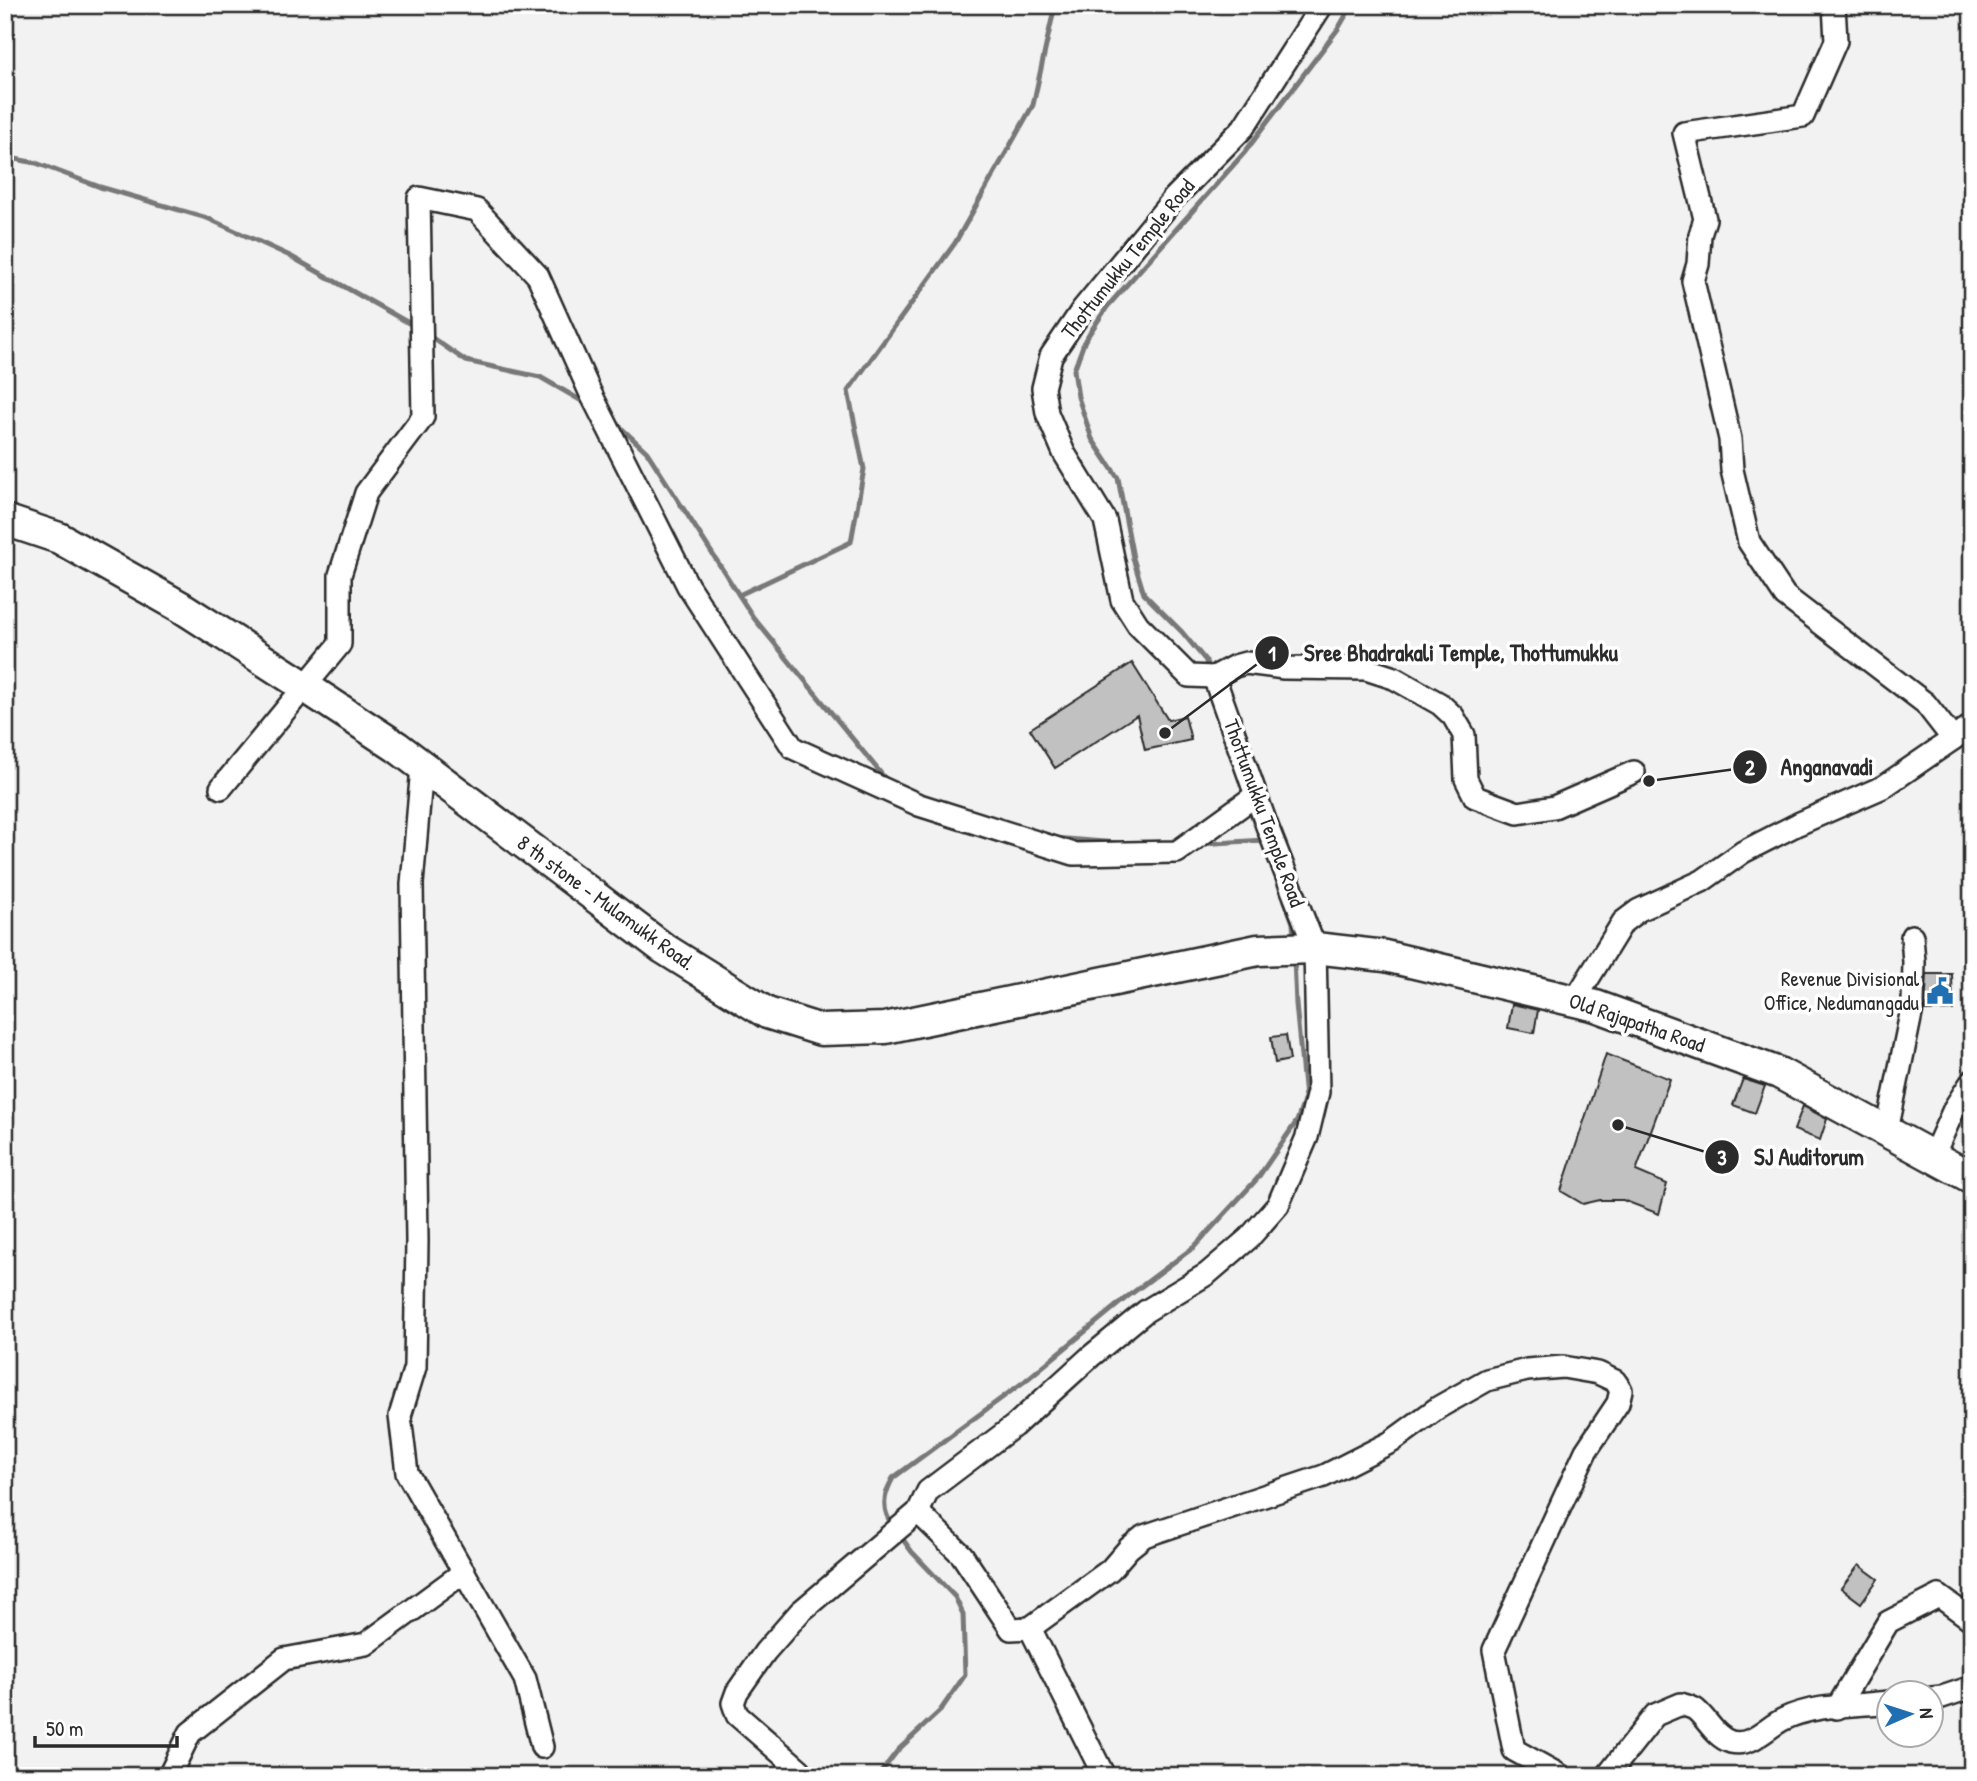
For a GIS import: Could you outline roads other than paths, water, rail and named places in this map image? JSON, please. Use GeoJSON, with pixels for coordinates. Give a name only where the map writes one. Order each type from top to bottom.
{"type":"FeatureCollection","features":[{"type":"Feature","properties":{"kind":"main road","name":"8 th stone - Mulamukk Road."},"geometry":{"type":"LineString","coordinates":[[5,520],[59,538],[181,607],[304,686],[422,767],[663,948],[767,1013],[821,1030],[885,1028],[1258,950],[1276,950]]}},
{"type":"Feature","properties":{"kind":"main road","name":"Old Rajapatha Road"},"geometry":{"type":"LineString","coordinates":[[1276,950],[1311,949],[1385,956],[1575,1000],[1779,1073],[1972,1178]]}},
{"type":"Feature","properties":{"kind":"street"},"geometry":{"type":"LineString","coordinates":[[1834,5],[1836,41],[1803,116],[1684,133],[1705,219],[1693,281],[1730,439],[1732,470],[1749,542],[1785,596],[1925,703],[1953,740]]}},
{"type":"Feature","properties":{"kind":"street","name":"Thottumukku Temple Road"},"geometry":{"type":"LineString","coordinates":[[802,1774],[737,1715],[733,1703],[737,1692],[765,1652],[800,1612],[906,1522],[928,1491],[1014,1426],[1090,1357],[1146,1311],[1207,1274],[1249,1238],[1278,1205],[1307,1137],[1318,1092],[1311,949],[1250,800],[1214,677],[1189,676],[1138,625],[1122,600],[1105,520],[1064,453],[1047,413],[1043,388],[1051,356],[1082,310],[1175,197],[1243,128],[1314,10]]}},
{"type":"Feature","properties":{"kind":"street"},"geometry":{"type":"LineString","coordinates":[[221,789],[340,644],[340,575],[366,493],[423,417],[419,198],[477,210],[538,276],[590,393],[688,586],[793,748],[919,805],[1074,854],[1177,852],[1250,800]]}},
{"type":"Feature","properties":{"kind":"street"},"geometry":{"type":"LineString","coordinates":[[1214,677],[1246,663],[1283,668],[1366,669],[1394,678],[1440,704],[1453,716],[1464,735],[1466,779],[1475,797],[1518,813],[1554,807],[1634,772]]}},
{"type":"Feature","properties":{"kind":"street"},"geometry":{"type":"LineString","coordinates":[[1575,1000],[1623,922],[1639,910],[1702,881],[1743,852],[1798,824],[1883,787],[1972,724]]}},
{"type":"Feature","properties":{"kind":"street"},"geometry":{"type":"LineString","coordinates":[[422,767],[412,884],[417,1241],[415,1367],[400,1416],[407,1474],[525,1679],[542,1747]]}},
{"type":"Feature","properties":{"kind":"street"},"geometry":{"type":"LineString","coordinates":[[1887,1131],[1913,1004],[1912,936]]}},
{"type":"Feature","properties":{"kind":"street"},"geometry":{"type":"LineString","coordinates":[[1933,1156],[1955,1107],[1972,1080]]}},
{"type":"Feature","properties":{"kind":"street"},"geometry":{"type":"LineString","coordinates":[[906,1522],[962,1555],[1011,1629],[1030,1628],[1110,1570],[1144,1535],[1324,1476],[1391,1442],[1439,1407],[1487,1380],[1527,1370],[1563,1367],[1598,1373],[1615,1381],[1621,1390],[1618,1403],[1586,1451],[1494,1650],[1514,1750],[1561,1776]]}},
{"type":"Feature","properties":{"kind":"street"},"geometry":{"type":"LineString","coordinates":[[169,1776],[190,1733],[284,1660],[366,1644],[464,1572]]}},
{"type":"Feature","properties":{"kind":"street"},"geometry":{"type":"LineString","coordinates":[[1837,1708],[1888,1622],[1939,1596],[1972,1620]]}},
{"type":"Feature","properties":{"kind":"street"},"geometry":{"type":"LineString","coordinates":[[1030,1628],[1104,1776]]}},
{"type":"Feature","properties":{"kind":"street"},"geometry":{"type":"LineString","coordinates":[[1946,1696],[1972,1686]]}},
{"type":"Feature","properties":{"kind":"street"},"geometry":{"type":"LineString","coordinates":[[1607,1776],[1655,1714],[1681,1704],[1695,1709],[1710,1728],[1729,1741],[1741,1743],[1766,1732],[1781,1720],[1802,1712],[1876,1704]]}},
{"type":"Feature","properties":{"kind":"waterway"},"geometry":{"type":"LineString","coordinates":[[739,595],[851,542],[864,469],[848,391],[955,243],[1033,105],[1055,5]]}},
{"type":"Feature","properties":{"kind":"waterway"},"geometry":{"type":"LineString","coordinates":[[1208,673],[1206,661],[1144,594],[1133,558],[1118,478],[1092,439],[1078,397],[1074,370],[1085,340],[1107,307],[1245,152],[1338,29],[1352,5]]}},
{"type":"Feature","properties":{"kind":"waterway"},"geometry":{"type":"LineString","coordinates":[[5,157],[36,163],[100,187],[207,218],[290,256],[414,326]]}},
{"type":"Feature","properties":{"kind":"waterway"},"geometry":{"type":"LineString","coordinates":[[428,335],[466,361],[540,377],[587,404]]}},
{"type":"Feature","properties":{"kind":"waterway"},"geometry":{"type":"LineString","coordinates":[[616,423],[647,452],[753,617],[888,782]]}},
{"type":"Feature","properties":{"kind":"waterway"},"geometry":{"type":"LineString","coordinates":[[1054,838],[1117,843]]}},
{"type":"Feature","properties":{"kind":"waterway"},"geometry":{"type":"LineString","coordinates":[[1200,844],[1264,840]]}},
{"type":"Feature","properties":{"kind":"waterway"},"geometry":{"type":"LineString","coordinates":[[1285,901],[1293,923],[1294,939]]}},
{"type":"Feature","properties":{"kind":"waterway"},"geometry":{"type":"LineString","coordinates":[[893,1526],[885,1509],[887,1491],[893,1478],[1025,1381],[1127,1297],[1194,1247],[1257,1179],[1297,1121],[1305,1098],[1294,959]]}},
{"type":"Feature","properties":{"kind":"waterway"},"geometry":{"type":"LineString","coordinates":[[878,1776],[898,1750],[940,1711],[965,1675],[963,1614],[955,1597],[912,1552],[899,1534]]}},
{"type":"Feature","properties":{"kind":"place","name":"Sree Bhadrakali Temple, Thottumukku"},"geometry":{"type":"Point","coordinates":[1165,733]}},
{"type":"Feature","properties":{"kind":"place","name":"Anganavadi"},"geometry":{"type":"Point","coordinates":[1649,781]}},
{"type":"Feature","properties":{"kind":"place","name":"Revenue Divisional Office, Nedumangadu"},"geometry":{"type":"Point","coordinates":[1940,991]}},
{"type":"Feature","properties":{"kind":"place","name":"SJ Auditorum"},"geometry":{"type":"Point","coordinates":[1618,1125]}}]}
